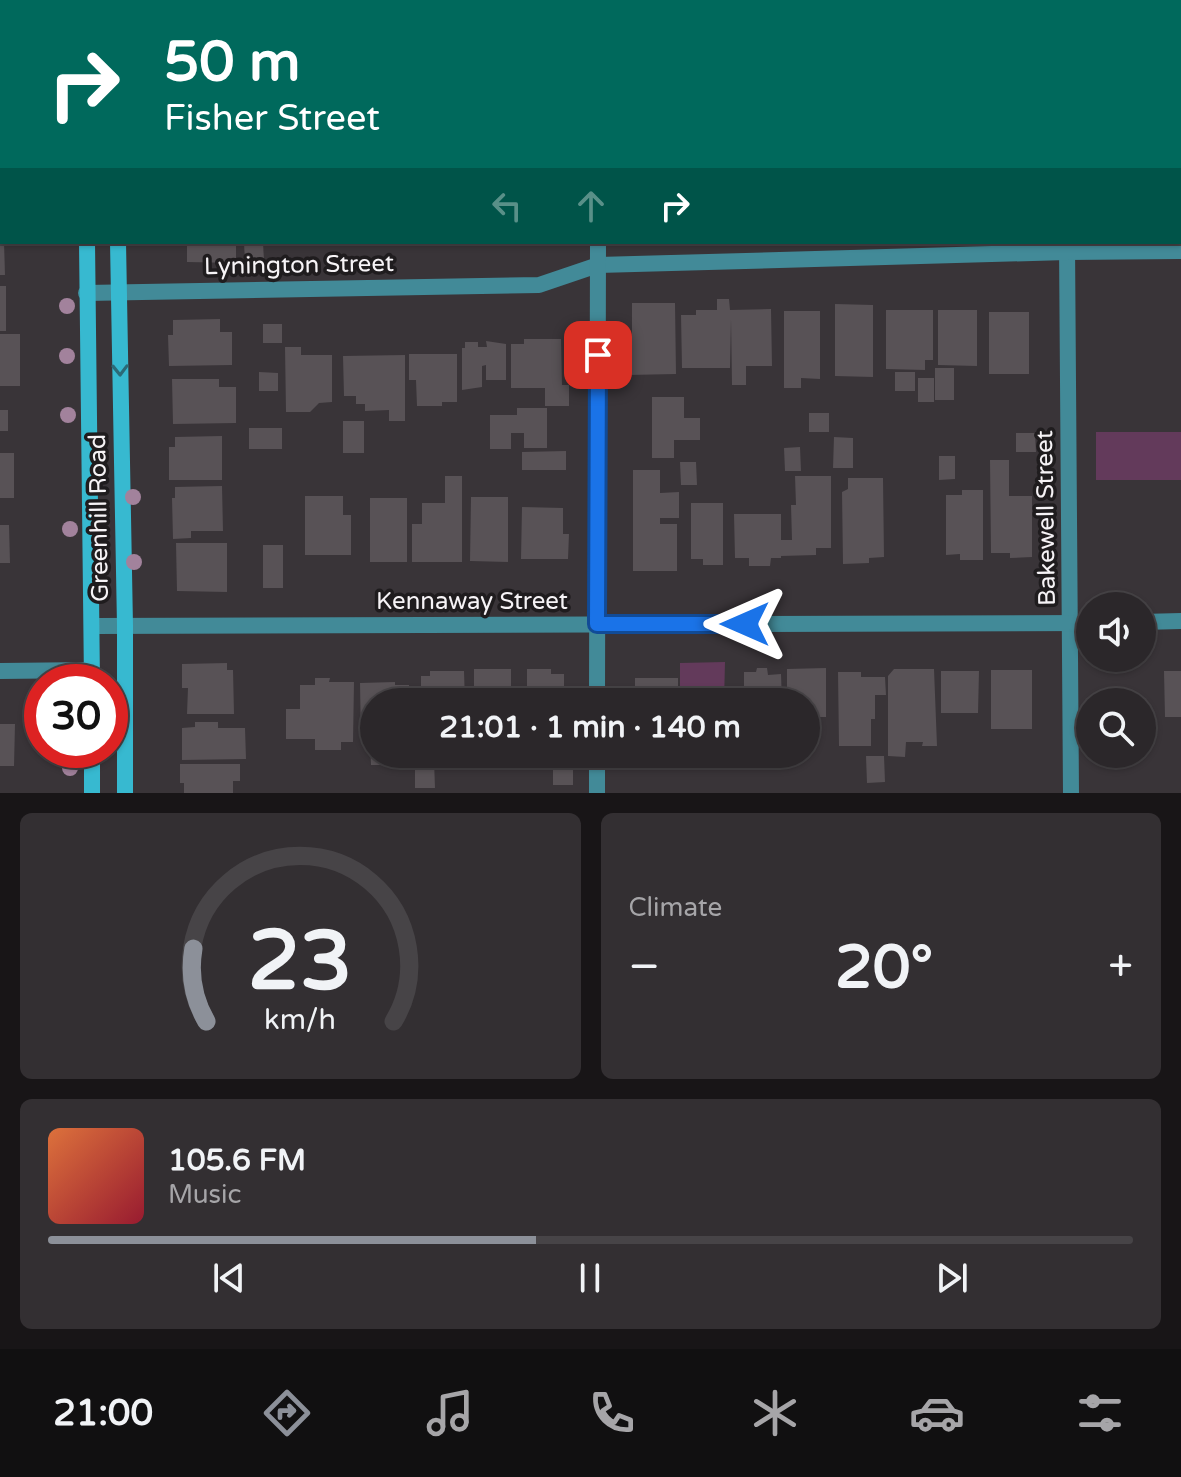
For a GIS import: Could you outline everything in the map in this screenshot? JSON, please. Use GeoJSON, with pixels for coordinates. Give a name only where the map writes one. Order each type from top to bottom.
{"type":"FeatureCollection","features":[{"type":"Feature","properties":{"kind":"main road","name":"Greenhill Road"},"geometry":{"type":"LineString","coordinates":[[87,244],[92,664]]}},
{"type":"Feature","properties":{"kind":"main road","name":"Greenhill Road"},"geometry":{"type":"LineString","coordinates":[[118,244],[125,793]]}},
{"type":"Feature","properties":{"kind":"main road"},"geometry":{"type":"LineString","coordinates":[[92,768],[92,793]]}},
{"type":"Feature","properties":{"kind":"street"},"geometry":{"type":"LineString","coordinates":[[597,688],[598,244]]}},
{"type":"Feature","properties":{"kind":"street","name":"Lynington Street"},"geometry":{"type":"LineString","coordinates":[[86,293],[539,285],[598,265],[1067,247],[1181,251]]}},
{"type":"Feature","properties":{"kind":"street","name":"Bakewell Street"},"geometry":{"type":"LineString","coordinates":[[1067,247],[1071,793]]}},
{"type":"Feature","properties":{"kind":"street"},"geometry":{"type":"LineString","coordinates":[[1156,622],[1181,621]]}},
{"type":"Feature","properties":{"kind":"street","name":"Kennaway Street"},"geometry":{"type":"LineString","coordinates":[[94,626],[1076,623]]}},
{"type":"Feature","properties":{"kind":"street"},"geometry":{"type":"LineString","coordinates":[[0,671],[24,672]]}},
{"type":"Feature","properties":{"kind":"street"},"geometry":{"type":"LineString","coordinates":[[597,768],[597,793]]}},
{"type":"Feature","properties":{"kind":"shaded area"},"geometry":{"type":"Polygon","coordinates":[[[1096,432],[1181,432],[1181,480],[1096,480],[1096,432]]]}},
{"type":"Feature","properties":{"kind":"shaded area"},"geometry":{"type":"Polygon","coordinates":[[[725,662],[724,688],[680,688],[680,663],[725,662]]]}},
{"type":"Feature","properties":{"kind":"building"},"geometry":{"type":"Polygon","coordinates":[[[0,244],[4,244],[5,275],[0,275],[0,244]]]}},
{"type":"Feature","properties":{"kind":"building"},"geometry":{"type":"Polygon","coordinates":[[[187,244],[236,244],[236,263],[187,262],[187,244]]]}},
{"type":"Feature","properties":{"kind":"building"},"geometry":{"type":"Polygon","coordinates":[[[244,244],[263,244],[264,260],[245,261],[244,244]]]}},
{"type":"Feature","properties":{"kind":"building"},"geometry":{"type":"Polygon","coordinates":[[[0,286],[6,286],[6,331],[0,331],[0,286]]]}},
{"type":"Feature","properties":{"kind":"building"},"geometry":{"type":"Polygon","coordinates":[[[717,299],[729,299],[730,310],[771,309],[772,366],[746,366],[746,385],[732,385],[731,319],[730,368],[682,368],[681,315],[696,315],[696,310],[717,310],[717,299]]]}},
{"type":"Feature","properties":{"kind":"building"},"geometry":{"type":"Polygon","coordinates":[[[632,303],[675,303],[676,374],[628,375],[628,353],[632,353],[632,303]]]}},
{"type":"Feature","properties":{"kind":"building"},"geometry":{"type":"Polygon","coordinates":[[[835,304],[873,305],[873,377],[835,376],[835,304]]]}},
{"type":"Feature","properties":{"kind":"building"},"geometry":{"type":"Polygon","coordinates":[[[886,310],[933,310],[933,360],[925,360],[925,370],[886,369],[886,310]]]}},
{"type":"Feature","properties":{"kind":"building"},"geometry":{"type":"Polygon","coordinates":[[[938,310],[977,310],[977,366],[938,365],[938,310]]]}},
{"type":"Feature","properties":{"kind":"building"},"geometry":{"type":"Polygon","coordinates":[[[784,311],[820,311],[820,379],[801,378],[801,388],[784,388],[784,311]]]}},
{"type":"Feature","properties":{"kind":"building"},"geometry":{"type":"Polygon","coordinates":[[[989,312],[1029,312],[1029,374],[989,374],[989,312]]]}},
{"type":"Feature","properties":{"kind":"building"},"geometry":{"type":"Polygon","coordinates":[[[220,319],[220,332],[232,332],[232,365],[169,366],[168,335],[173,335],[173,320],[220,319]]]}},
{"type":"Feature","properties":{"kind":"building"},"geometry":{"type":"Polygon","coordinates":[[[263,324],[282,324],[282,343],[263,343],[263,324]]]}},
{"type":"Feature","properties":{"kind":"building"},"geometry":{"type":"Polygon","coordinates":[[[0,334],[20,334],[20,386],[0,386],[0,334]]]}},
{"type":"Feature","properties":{"kind":"building"},"geometry":{"type":"Polygon","coordinates":[[[524,339],[561,339],[562,385],[569,385],[569,406],[545,406],[545,388],[511,388],[511,344],[524,344],[524,339]]]}},
{"type":"Feature","properties":{"kind":"building"},"geometry":{"type":"Polygon","coordinates":[[[486,341],[506,344],[506,380],[486,380],[486,365],[482,366],[482,387],[462,390],[462,348],[465,348],[465,342],[478,342],[478,347],[487,347],[486,341]]]}},
{"type":"Feature","properties":{"kind":"building"},"geometry":{"type":"Polygon","coordinates":[[[285,347],[301,347],[301,355],[332,355],[332,402],[319,403],[310,412],[286,412],[285,347]]]}},
{"type":"Feature","properties":{"kind":"building"},"geometry":{"type":"Polygon","coordinates":[[[409,354],[457,354],[457,402],[442,402],[442,406],[417,406],[416,380],[409,380],[409,354]]]}},
{"type":"Feature","properties":{"kind":"building"},"geometry":{"type":"Polygon","coordinates":[[[405,355],[405,421],[389,421],[389,410],[365,411],[365,404],[356,404],[356,396],[344,396],[343,356],[405,355]]]}},
{"type":"Feature","properties":{"kind":"building"},"geometry":{"type":"Polygon","coordinates":[[[935,368],[954,368],[954,400],[935,400],[935,368]]]}},
{"type":"Feature","properties":{"kind":"building"},"geometry":{"type":"Polygon","coordinates":[[[259,372],[278,373],[278,391],[259,391],[259,372]]]}},
{"type":"Feature","properties":{"kind":"building"},"geometry":{"type":"Polygon","coordinates":[[[895,372],[915,372],[915,391],[895,391],[895,372]]]}},
{"type":"Feature","properties":{"kind":"building"},"geometry":{"type":"Polygon","coordinates":[[[918,378],[934,378],[934,402],[918,402],[918,378]]]}},
{"type":"Feature","properties":{"kind":"building"},"geometry":{"type":"Polygon","coordinates":[[[172,379],[219,379],[219,387],[236,387],[236,423],[173,424],[172,379]]]}},
{"type":"Feature","properties":{"kind":"building"},"geometry":{"type":"Polygon","coordinates":[[[652,397],[684,397],[684,418],[700,418],[700,440],[674,440],[674,458],[652,458],[652,397]]]}},
{"type":"Feature","properties":{"kind":"building"},"geometry":{"type":"Polygon","coordinates":[[[517,408],[547,408],[547,448],[524,448],[524,433],[511,433],[511,449],[490,449],[490,415],[517,415],[517,408]]]}},
{"type":"Feature","properties":{"kind":"building"},"geometry":{"type":"Polygon","coordinates":[[[0,410],[8,410],[8,431],[0,431],[0,410]]]}},
{"type":"Feature","properties":{"kind":"building"},"geometry":{"type":"Polygon","coordinates":[[[809,413],[829,413],[829,432],[809,432],[809,413]]]}},
{"type":"Feature","properties":{"kind":"building"},"geometry":{"type":"Polygon","coordinates":[[[343,421],[364,421],[364,453],[343,453],[343,421]]]}},
{"type":"Feature","properties":{"kind":"building"},"geometry":{"type":"Polygon","coordinates":[[[249,428],[282,428],[282,449],[249,449],[249,428]]]}},
{"type":"Feature","properties":{"kind":"building"},"geometry":{"type":"Polygon","coordinates":[[[1016,433],[1035,433],[1036,452],[1016,452],[1016,433]]]}},
{"type":"Feature","properties":{"kind":"building"},"geometry":{"type":"Polygon","coordinates":[[[222,436],[222,480],[169,480],[169,447],[175,447],[175,437],[222,436]]]}},
{"type":"Feature","properties":{"kind":"building"},"geometry":{"type":"Polygon","coordinates":[[[834,437],[853,438],[853,468],[833,468],[834,437]]]}},
{"type":"Feature","properties":{"kind":"building"},"geometry":{"type":"Polygon","coordinates":[[[800,447],[801,471],[785,471],[784,448],[800,447]]]}},
{"type":"Feature","properties":{"kind":"building"},"geometry":{"type":"Polygon","coordinates":[[[566,451],[566,470],[522,470],[522,452],[566,451]]]}},
{"type":"Feature","properties":{"kind":"building"},"geometry":{"type":"Polygon","coordinates":[[[0,453],[14,453],[14,498],[0,498],[0,453]]]}},
{"type":"Feature","properties":{"kind":"building"},"geometry":{"type":"Polygon","coordinates":[[[939,456],[955,456],[955,479],[939,480],[939,456]]]}},
{"type":"Feature","properties":{"kind":"building"},"geometry":{"type":"Polygon","coordinates":[[[990,460],[1009,460],[1009,496],[1032,496],[1032,557],[1010,558],[1010,553],[991,553],[990,460]]]}},
{"type":"Feature","properties":{"kind":"building"},"geometry":{"type":"Polygon","coordinates":[[[680,462],[696,462],[697,485],[681,485],[680,462]]]}},
{"type":"Feature","properties":{"kind":"building"},"geometry":{"type":"Polygon","coordinates":[[[633,470],[660,470],[660,493],[679,492],[679,518],[660,518],[660,524],[677,524],[677,571],[633,571],[633,470]]]}},
{"type":"Feature","properties":{"kind":"building"},"geometry":{"type":"Polygon","coordinates":[[[445,476],[462,476],[462,562],[412,562],[412,524],[422,524],[422,503],[445,503],[445,476]]]}},
{"type":"Feature","properties":{"kind":"building"},"geometry":{"type":"Polygon","coordinates":[[[795,476],[831,476],[831,548],[816,548],[816,555],[771,558],[770,566],[749,566],[749,558],[735,558],[734,514],[781,514],[781,540],[792,540],[791,505],[796,505],[795,476]]]}},
{"type":"Feature","properties":{"kind":"building"},"geometry":{"type":"Polygon","coordinates":[[[848,478],[883,478],[884,557],[869,558],[869,563],[843,564],[842,492],[848,489],[848,478]]]}},
{"type":"Feature","properties":{"kind":"building"},"geometry":{"type":"Polygon","coordinates":[[[222,486],[223,531],[191,531],[191,538],[173,539],[172,498],[175,498],[175,487],[222,486]]]}},
{"type":"Feature","properties":{"kind":"building"},"geometry":{"type":"Polygon","coordinates":[[[962,490],[983,490],[983,560],[960,560],[960,554],[946,555],[946,495],[962,495],[962,490]]]}},
{"type":"Feature","properties":{"kind":"building"},"geometry":{"type":"Polygon","coordinates":[[[305,496],[343,496],[343,515],[351,515],[351,555],[305,555],[305,496]]]}},
{"type":"Feature","properties":{"kind":"building"},"geometry":{"type":"Polygon","coordinates":[[[471,497],[508,497],[508,562],[470,561],[471,497]]]}},
{"type":"Feature","properties":{"kind":"building"},"geometry":{"type":"Polygon","coordinates":[[[370,498],[407,498],[407,562],[370,562],[370,498]]]}},
{"type":"Feature","properties":{"kind":"building"},"geometry":{"type":"Polygon","coordinates":[[[691,503],[723,503],[723,565],[703,565],[703,559],[691,559],[691,503]]]}},
{"type":"Feature","properties":{"kind":"building"},"geometry":{"type":"Polygon","coordinates":[[[522,507],[563,508],[563,534],[569,534],[568,559],[521,559],[522,507]]]}},
{"type":"Feature","properties":{"kind":"building"},"geometry":{"type":"Polygon","coordinates":[[[0,525],[9,525],[10,563],[0,563],[0,525]]]}},
{"type":"Feature","properties":{"kind":"building"},"geometry":{"type":"Polygon","coordinates":[[[176,543],[227,543],[227,592],[177,591],[176,543]]]}},
{"type":"Feature","properties":{"kind":"building"},"geometry":{"type":"Polygon","coordinates":[[[263,545],[283,545],[283,588],[263,588],[263,545]]]}},
{"type":"Feature","properties":{"kind":"building"},"geometry":{"type":"Polygon","coordinates":[[[227,663],[227,670],[233,670],[234,714],[187,714],[188,688],[182,688],[182,664],[227,663]]]}},
{"type":"Feature","properties":{"kind":"building"},"geometry":{"type":"Polygon","coordinates":[[[757,668],[767,668],[768,675],[781,674],[782,688],[744,688],[744,672],[756,672],[757,668]]]}},
{"type":"Feature","properties":{"kind":"building"},"geometry":{"type":"Polygon","coordinates":[[[826,668],[826,717],[820,717],[820,688],[787,688],[787,669],[826,668]]]}},
{"type":"Feature","properties":{"kind":"building"},"geometry":{"type":"Polygon","coordinates":[[[474,669],[511,669],[511,688],[474,688],[474,669]]]}},
{"type":"Feature","properties":{"kind":"building"},"geometry":{"type":"Polygon","coordinates":[[[527,669],[551,669],[551,674],[564,674],[564,688],[527,688],[527,669]]]}},
{"type":"Feature","properties":{"kind":"building"},"geometry":{"type":"Polygon","coordinates":[[[894,669],[934,669],[937,746],[906,742],[905,757],[888,756],[888,676],[894,669]]]}},
{"type":"Feature","properties":{"kind":"building"},"geometry":{"type":"Polygon","coordinates":[[[991,670],[1032,670],[1032,729],[991,729],[991,670]]]}},
{"type":"Feature","properties":{"kind":"building"},"geometry":{"type":"Polygon","coordinates":[[[430,671],[464,671],[465,688],[421,688],[421,676],[430,676],[430,671]]]}},
{"type":"Feature","properties":{"kind":"building"},"geometry":{"type":"Polygon","coordinates":[[[941,671],[979,671],[978,713],[941,713],[941,671]]]}},
{"type":"Feature","properties":{"kind":"building"},"geometry":{"type":"Polygon","coordinates":[[[1164,671],[1181,671],[1181,717],[1165,717],[1164,671]]]}},
{"type":"Feature","properties":{"kind":"building"},"geometry":{"type":"Polygon","coordinates":[[[838,672],[861,672],[861,677],[885,677],[886,695],[875,695],[871,746],[839,746],[838,672]]]}},
{"type":"Feature","properties":{"kind":"building"},"geometry":{"type":"Polygon","coordinates":[[[315,678],[330,678],[329,682],[354,682],[353,742],[341,742],[341,750],[315,750],[315,739],[286,739],[286,709],[300,709],[300,685],[315,685],[315,678]]]}},
{"type":"Feature","properties":{"kind":"building"},"geometry":{"type":"Polygon","coordinates":[[[635,678],[678,678],[678,688],[635,688],[635,678]]]}},
{"type":"Feature","properties":{"kind":"building"},"geometry":{"type":"Polygon","coordinates":[[[395,682],[395,685],[409,685],[409,688],[360,688],[360,683],[395,682]]]}},
{"type":"Feature","properties":{"kind":"building"},"geometry":{"type":"Polygon","coordinates":[[[195,722],[218,722],[218,728],[245,728],[246,759],[182,760],[182,728],[195,727],[195,722]]]}},
{"type":"Feature","properties":{"kind":"building"},"geometry":{"type":"Polygon","coordinates":[[[0,724],[15,724],[14,766],[0,766],[0,724]]]}},
{"type":"Feature","properties":{"kind":"building"},"geometry":{"type":"Polygon","coordinates":[[[866,756],[884,756],[885,782],[867,783],[866,756]]]}},
{"type":"Feature","properties":{"kind":"building"},"geometry":{"type":"Polygon","coordinates":[[[180,764],[240,764],[240,781],[233,781],[233,793],[184,793],[184,783],[180,783],[180,764]]]}},
{"type":"Feature","properties":{"kind":"building"},"geometry":{"type":"Polygon","coordinates":[[[415,768],[434,768],[435,788],[415,788],[415,768]]]}},
{"type":"Feature","properties":{"kind":"building"},"geometry":{"type":"Polygon","coordinates":[[[553,768],[573,768],[573,785],[553,785],[553,768]]]}},
{"type":"Feature","properties":{"kind":"route"},"geometry":{"type":"LineString","coordinates":[[598,355],[597,624],[745,624]]}}]}
